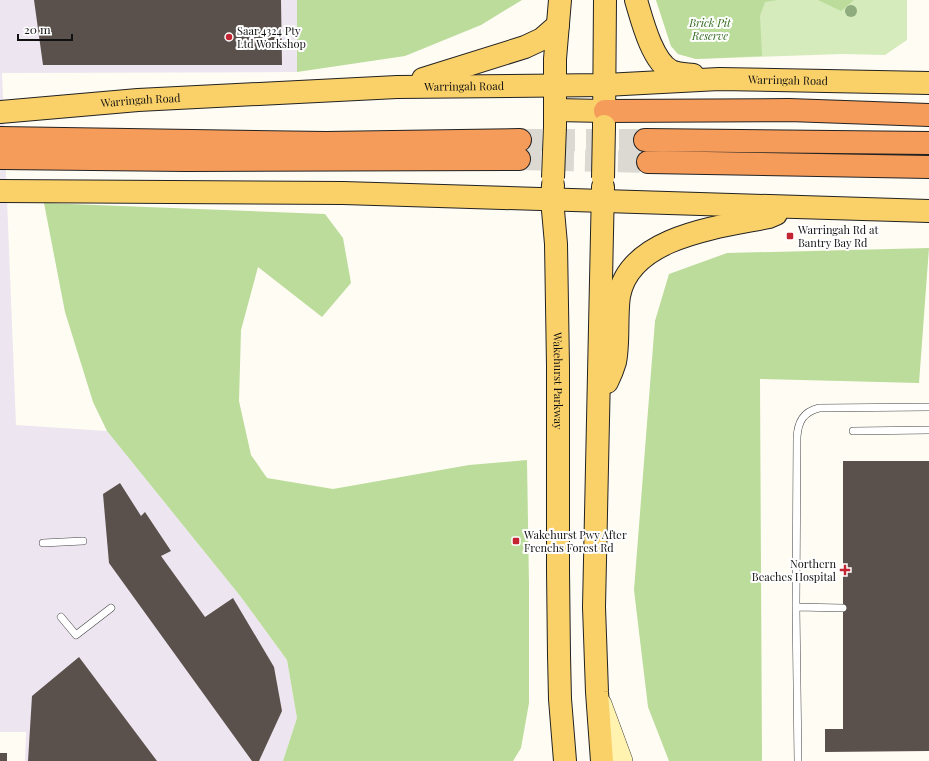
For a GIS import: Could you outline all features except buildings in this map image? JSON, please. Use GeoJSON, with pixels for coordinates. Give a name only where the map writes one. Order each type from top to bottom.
{"type":"FeatureCollection","features":[{"type":"Feature","properties":{"kind":"highway"},"geometry":{"type":"LineString","coordinates":[[604,118],[789,110],[929,115]]}},
{"type":"Feature","properties":{"kind":"highway"},"geometry":{"type":"LineString","coordinates":[[0,138],[326,143],[520,149],[170,160],[0,158]]}},
{"type":"Feature","properties":{"kind":"highway"},"geometry":{"type":"LineString","coordinates":[[645,140],[929,143]]}},
{"type":"Feature","properties":{"kind":"highway"},"geometry":{"type":"LineString","coordinates":[[648,162],[929,168]]}},
{"type":"Feature","properties":{"kind":"main road","name":"Wakehurst Parkway"},"geometry":{"type":"LineString","coordinates":[[560,0],[555,86],[553,188],[556,244],[560,699],[564,751]]}},
{"type":"Feature","properties":{"kind":"main road"},"geometry":{"type":"LineString","coordinates":[[602,761],[597,692],[594,607],[600,355],[605,0]]}},
{"type":"Feature","properties":{"kind":"main road"},"geometry":{"type":"LineString","coordinates":[[636,0],[654,51],[662,64],[677,73],[719,79]]}},
{"type":"Feature","properties":{"kind":"main road"},"geometry":{"type":"LineString","coordinates":[[397,87],[525,47],[542,39],[558,25]]}},
{"type":"Feature","properties":{"kind":"main road","name":"Warringah Road"},"geometry":{"type":"LineString","coordinates":[[0,112],[138,100],[397,87],[523,84],[555,86],[719,79],[929,83]]}},
{"type":"Feature","properties":{"kind":"main road"},"geometry":{"type":"LineString","coordinates":[[555,118],[604,118]]}},
{"type":"Feature","properties":{"kind":"main road"},"geometry":{"type":"LineString","coordinates":[[0,191],[350,193],[553,188],[602,201],[929,211]]}},
{"type":"Feature","properties":{"kind":"main road"},"geometry":{"type":"LineString","coordinates":[[598,396],[608,382],[615,362],[619,296],[624,280],[637,262],[664,244],[687,235],[769,217],[791,207]]}},
{"type":"Feature","properties":{"kind":"main road"},"geometry":{"type":"LineString","coordinates":[[597,692],[622,761]]}},
{"type":"Feature","properties":{"kind":"main road"},"geometry":{"type":"LineString","coordinates":[[557,761],[564,751]]}},
{"type":"Feature","properties":{"kind":"lane"},"geometry":{"type":"LineString","coordinates":[[798,761],[796,606],[797,437],[800,421],[807,413],[819,408],[929,407]]}},
{"type":"Feature","properties":{"kind":"lane"},"geometry":{"type":"LineString","coordinates":[[853,431],[929,430]]}},
{"type":"Feature","properties":{"kind":"lane"},"geometry":{"type":"LineString","coordinates":[[43,543],[83,541]]}},
{"type":"Feature","properties":{"kind":"lane"},"geometry":{"type":"LineString","coordinates":[[796,606],[843,608]]}},
{"type":"Feature","properties":{"kind":"lane"},"geometry":{"type":"LineString","coordinates":[[61,617],[76,635],[111,608]]}},
{"type":"Feature","properties":{"kind":"shaded area"},"geometry":{"type":"Polygon","coordinates":[[[0,0],[297,0],[297,72],[2,73],[16,425],[107,431],[241,597],[287,660],[297,718],[283,761],[25,761],[26,732],[0,732],[0,0]]]}},
{"type":"Feature","properties":{"kind":"green space"},"geometry":{"type":"Polygon","coordinates":[[[297,0],[522,0],[481,25],[405,56],[297,72],[297,0]]]}},
{"type":"Feature","properties":{"kind":"green space","name":"Brick Pit Reserve"},"geometry":{"type":"Polygon","coordinates":[[[656,0],[907,0],[907,40],[885,55],[843,54],[696,59],[678,54],[671,46],[656,0]]]}},
{"type":"Feature","properties":{"kind":"green space"},"geometry":{"type":"Polygon","coordinates":[[[656,0],[778,0],[765,2],[760,16],[762,56],[696,59],[678,54],[671,46],[656,0]]]}},
{"type":"Feature","properties":{"kind":"green space"},"geometry":{"type":"Polygon","coordinates":[[[818,0],[854,0],[841,11],[818,0]]]}},
{"type":"Feature","properties":{"kind":"green space"},"geometry":{"type":"Polygon","coordinates":[[[44,203],[325,214],[343,238],[351,283],[322,317],[258,267],[241,330],[239,401],[251,455],[267,478],[333,489],[469,465],[527,460],[529,703],[521,748],[513,761],[283,761],[297,718],[287,660],[241,597],[107,431],[93,402],[65,312],[44,203]]]}},
{"type":"Feature","properties":{"kind":"green space"},"geometry":{"type":"Polygon","coordinates":[[[929,248],[919,383],[760,379],[762,761],[669,761],[648,707],[634,590],[655,321],[669,274],[727,253],[929,248]]]}},
{"type":"Feature","properties":{"kind":"tunnel"},"geometry":{"type":"LineString","coordinates":[[520,140],[645,140]]}},
{"type":"Feature","properties":{"kind":"tunnel"},"geometry":{"type":"LineString","coordinates":[[519,159],[648,162]]}},
{"type":"Feature","properties":{"kind":"place","name":"Saar 4324 Pty Ltd Workshop"},"geometry":{"type":"Point","coordinates":[229,37]}},
{"type":"Feature","properties":{"kind":"place","name":"Warringah Rd at Bantry Bay Rd"},"geometry":{"type":"Point","coordinates":[790,236]}},
{"type":"Feature","properties":{"kind":"place","name":"Wakehurst Pwy After Frenchs Forest Rd"},"geometry":{"type":"Point","coordinates":[516,541]}},
{"type":"Feature","properties":{"kind":"place","name":"Northern Beaches Hospital"},"geometry":{"type":"Point","coordinates":[845,570]}}]}
